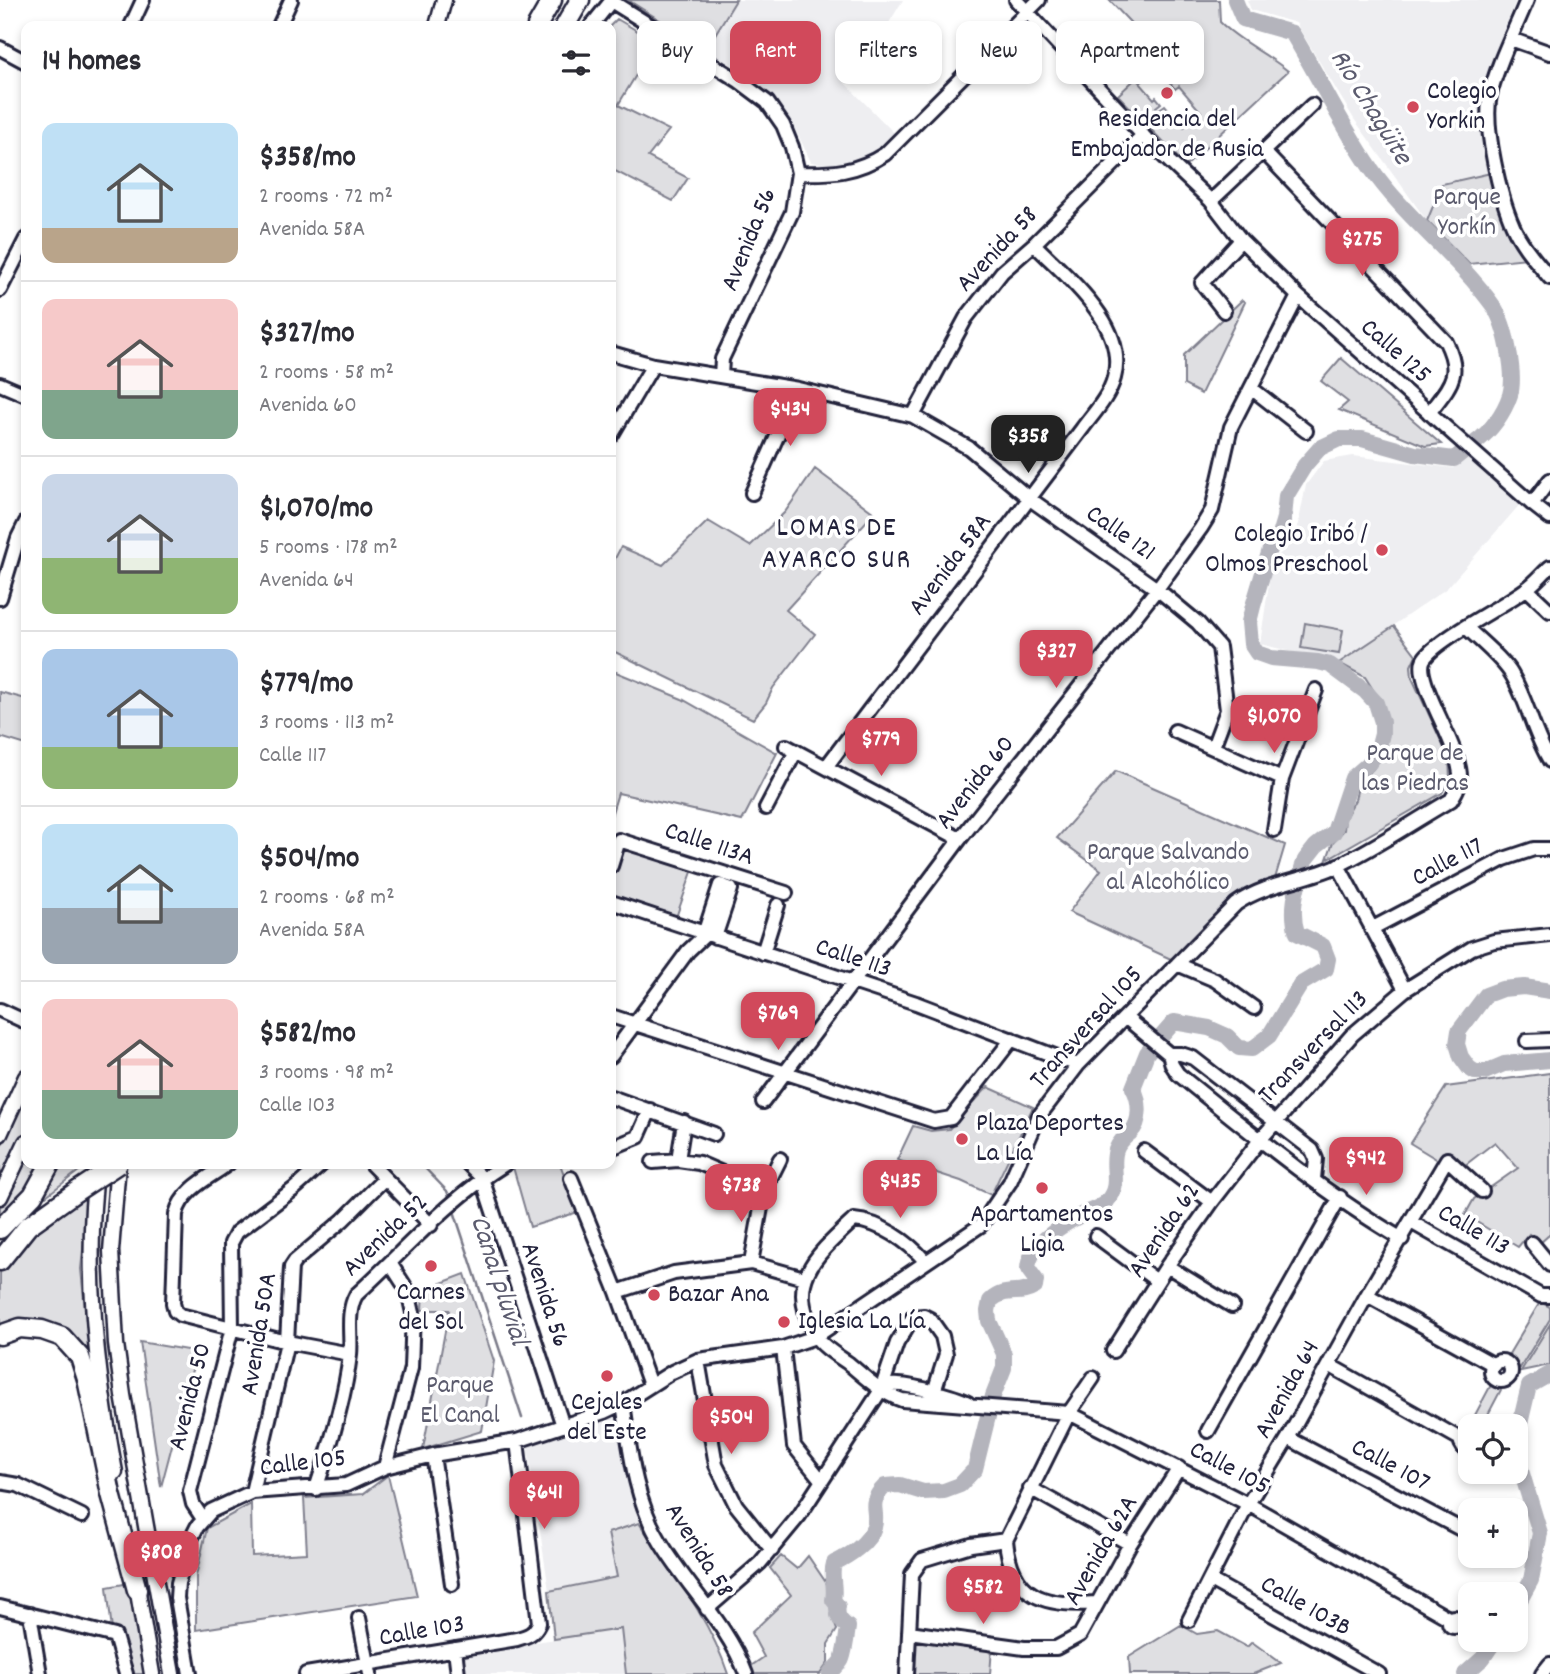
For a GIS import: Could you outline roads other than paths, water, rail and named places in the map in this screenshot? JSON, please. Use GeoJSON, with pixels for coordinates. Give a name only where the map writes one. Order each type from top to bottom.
{"type":"FeatureCollection","features":[{"type":"Feature","properties":{"kind":"highway"},"geometry":{"type":"LineString","coordinates":[[540,21],[552,0]]}},
{"type":"Feature","properties":{"kind":"highway"},"geometry":{"type":"LineString","coordinates":[[568,21],[580,0]]}},
{"type":"Feature","properties":{"kind":"highway"},"geometry":{"type":"LineString","coordinates":[[5,1224],[33,1195],[47,1169]]}},
{"type":"Feature","properties":{"kind":"highway"},"geometry":{"type":"LineString","coordinates":[[0,1261],[28,1226],[110,1169]]}},
{"type":"Feature","properties":{"kind":"highway"},"geometry":{"type":"LineString","coordinates":[[0,1335],[20,1328],[42,1330],[62,1338],[80,1357],[111,1494],[137,1590]]}},
{"type":"Feature","properties":{"kind":"main road"},"geometry":{"type":"LineString","coordinates":[[438,21],[444,0]]}},
{"type":"Feature","properties":{"kind":"main road"},"geometry":{"type":"LineString","coordinates":[[0,1134],[21,1088]]}},
{"type":"Feature","properties":{"kind":"main road"},"geometry":{"type":"LineString","coordinates":[[0,1197],[21,1153]]}},
{"type":"Feature","properties":{"kind":"main road"},"geometry":{"type":"LineString","coordinates":[[96,1169],[92,1203],[90,1267],[94,1325],[110,1447],[152,1674]]}},
{"type":"Feature","properties":{"kind":"main road"},"geometry":{"type":"LineString","coordinates":[[118,1169],[111,1251],[116,1344],[172,1674]]}},
{"type":"Feature","properties":{"kind":"street"},"geometry":{"type":"LineString","coordinates":[[133,21],[143,0]]}},
{"type":"Feature","properties":{"kind":"street"},"geometry":{"type":"LineString","coordinates":[[281,21],[291,0]]}},
{"type":"Feature","properties":{"kind":"street","name":"Calle 125"},"geometry":{"type":"LineString","coordinates":[[1016,0],[1143,135],[1211,201],[1241,240],[1298,296],[1532,505],[1550,518]]}},
{"type":"Feature","properties":{"kind":"street","name":"Avenida 56"},"geometry":{"type":"LineString","coordinates":[[721,376],[722,359],[787,224],[796,193],[798,173],[846,172],[885,155],[1040,0]]}},
{"type":"Feature","properties":{"kind":"street"},"geometry":{"type":"LineString","coordinates":[[1527,0],[1490,93],[1489,126],[1495,163],[1512,225],[1550,278]]}},
{"type":"Feature","properties":{"kind":"street"},"geometry":{"type":"LineString","coordinates":[[595,21],[611,1],[739,81],[767,102],[783,125],[798,173]]}},
{"type":"Feature","properties":{"kind":"street"},"geometry":{"type":"LineString","coordinates":[[1511,38],[1550,53]]}},
{"type":"Feature","properties":{"kind":"street"},"geometry":{"type":"LineString","coordinates":[[0,48],[21,59]]}},
{"type":"Feature","properties":{"kind":"street"},"geometry":{"type":"LineString","coordinates":[[1211,201],[1312,105]]}},
{"type":"Feature","properties":{"kind":"street","name":"Avenida 58"},"geometry":{"type":"LineString","coordinates":[[913,416],[966,318],[1002,272],[1034,244],[1143,135]]}},
{"type":"Feature","properties":{"kind":"street"},"geometry":{"type":"LineString","coordinates":[[1263,151],[1446,342],[1454,357],[1454,372],[1449,385],[1429,413]]}},
{"type":"Feature","properties":{"kind":"street"},"geometry":{"type":"LineString","coordinates":[[1224,311],[1202,283],[1241,240]]}},
{"type":"Feature","properties":{"kind":"street","name":"Avenida 58A"},"geometry":{"type":"LineString","coordinates":[[826,767],[1030,499],[1114,379],[1114,348],[1109,330],[1100,315],[1034,244]]}},
{"type":"Feature","properties":{"kind":"street"},"geometry":{"type":"LineString","coordinates":[[0,290],[21,249]]}},
{"type":"Feature","properties":{"kind":"street","name":"Avenida 60"},"geometry":{"type":"LineString","coordinates":[[764,1102],[960,839],[1157,589],[1212,510],[1231,427],[1298,296]]}},
{"type":"Feature","properties":{"kind":"street","name":"Calle 121"},"geometry":{"type":"LineString","coordinates":[[616,354],[653,365],[798,389],[913,416],[969,449],[1030,499],[1157,589],[1198,623],[1219,647],[1227,710],[1213,747]]}},
{"type":"Feature","properties":{"kind":"street"},"geometry":{"type":"LineString","coordinates":[[616,428],[653,365]]}},
{"type":"Feature","properties":{"kind":"street"},"geometry":{"type":"LineString","coordinates":[[0,384],[21,393]]}},
{"type":"Feature","properties":{"kind":"street"},"geometry":{"type":"LineString","coordinates":[[1251,387],[1306,431]]}},
{"type":"Feature","properties":{"kind":"street"},"geometry":{"type":"LineString","coordinates":[[752,493],[798,389]]}},
{"type":"Feature","properties":{"kind":"street"},"geometry":{"type":"LineString","coordinates":[[1532,505],[1550,480]]}},
{"type":"Feature","properties":{"kind":"street"},"geometry":{"type":"LineString","coordinates":[[0,598],[21,533]]}},
{"type":"Feature","properties":{"kind":"street"},"geometry":{"type":"LineString","coordinates":[[1550,567],[1527,589],[1466,627],[1511,673],[1526,705],[1537,740],[1550,761]]}},
{"type":"Feature","properties":{"kind":"street"},"geometry":{"type":"LineString","coordinates":[[1527,589],[1550,611]]}},
{"type":"Feature","properties":{"kind":"street","name":"Transversal 105"},"geometry":{"type":"LineString","coordinates":[[650,1385],[698,1360],[783,1348],[816,1337],[981,1225],[1010,1182],[1039,1116],[1078,1065],[1236,904],[1253,893],[1307,878],[1338,865],[1451,800],[1460,783],[1459,765],[1437,706],[1424,684],[1421,669],[1424,659],[1432,651],[1466,627]]}},
{"type":"Feature","properties":{"kind":"street"},"geometry":{"type":"LineString","coordinates":[[1274,830],[1282,779],[1316,690]]}},
{"type":"Feature","properties":{"kind":"street"},"geometry":{"type":"LineString","coordinates":[[1175,730],[1282,779]]}},
{"type":"Feature","properties":{"kind":"street"},"geometry":{"type":"LineString","coordinates":[[765,807],[791,748],[960,839]]}},
{"type":"Feature","properties":{"kind":"street","name":"Calle 113A"},"geometry":{"type":"LineString","coordinates":[[616,847],[618,840],[786,893]]}},
{"type":"Feature","properties":{"kind":"street","name":"Calle 117"},"geometry":{"type":"LineString","coordinates":[[1371,929],[1504,859],[1534,849],[1550,849]]}},
{"type":"Feature","properties":{"kind":"street"},"geometry":{"type":"LineString","coordinates":[[1338,865],[1405,990]]}},
{"type":"Feature","properties":{"kind":"street","name":"Calle 113"},"geometry":{"type":"LineString","coordinates":[[616,904],[916,1003],[1078,1065]]}},
{"type":"Feature","properties":{"kind":"street"},"geometry":{"type":"LineString","coordinates":[[763,953],[778,905]]}},
{"type":"Feature","properties":{"kind":"street"},"geometry":{"type":"LineString","coordinates":[[616,1049],[688,951],[708,935]]}},
{"type":"Feature","properties":{"kind":"street","name":"Transversal 113"},"geometry":{"type":"LineString","coordinates":[[1260,1140],[1352,1035],[1405,990],[1472,948],[1494,941],[1550,935]]}},
{"type":"Feature","properties":{"kind":"street"},"geometry":{"type":"LineString","coordinates":[[1177,964],[1215,980],[1254,1008]]}},
{"type":"Feature","properties":{"kind":"street"},"geometry":{"type":"LineString","coordinates":[[0,1010],[21,1020]]}},
{"type":"Feature","properties":{"kind":"street","name":"Calle 113"},"geometry":{"type":"LineString","coordinates":[[1125,1017],[1166,1051],[1193,1058],[1312,1150],[1316,1159],[1314,1179]]}},
{"type":"Feature","properties":{"kind":"street"},"geometry":{"type":"LineString","coordinates":[[616,1018],[934,1121],[951,1118],[1012,1039]]}},
{"type":"Feature","properties":{"kind":"street"},"geometry":{"type":"LineString","coordinates":[[1527,1041],[1550,1040]]}},
{"type":"Feature","properties":{"kind":"street","name":"Calle 113"},"geometry":{"type":"LineString","coordinates":[[1166,1051],[1178,1074],[1260,1140],[1366,1218],[1402,1239]]}},
{"type":"Feature","properties":{"kind":"street"},"geometry":{"type":"LineString","coordinates":[[616,1099],[714,1134]]}},
{"type":"Feature","properties":{"kind":"street"},"geometry":{"type":"LineString","coordinates":[[616,1146],[638,1137],[650,1110]]}},
{"type":"Feature","properties":{"kind":"street"},"geometry":{"type":"LineString","coordinates":[[678,1160],[684,1122]]}},
{"type":"Feature","properties":{"kind":"street","name":"Avenida 62"},"geometry":{"type":"LineString","coordinates":[[1113,1351],[1167,1266],[1260,1140]]}},
{"type":"Feature","properties":{"kind":"street"},"geometry":{"type":"LineString","coordinates":[[1144,1151],[1212,1202]]}},
{"type":"Feature","properties":{"kind":"street"},"geometry":{"type":"LineString","coordinates":[[751,1263],[764,1191],[780,1158]]}},
{"type":"Feature","properties":{"kind":"street","name":"Avenida 64"},"geometry":{"type":"LineString","coordinates":[[1189,1620],[1248,1504],[1289,1438],[1367,1295],[1447,1159],[1482,1191]]}},
{"type":"Feature","properties":{"kind":"street"},"geometry":{"type":"LineString","coordinates":[[653,1162],[678,1160],[699,1163],[764,1191]]}},
{"type":"Feature","properties":{"kind":"street"},"geometry":{"type":"LineString","coordinates":[[221,1169],[184,1196],[178,1206],[173,1303],[175,1311],[180,1315],[287,1342],[350,1354]]}},
{"type":"Feature","properties":{"kind":"street","name":"Avenida 50"},"geometry":{"type":"LineString","coordinates":[[203,1519],[193,1504],[190,1491],[232,1328],[230,1282],[233,1237],[316,1169]]}},
{"type":"Feature","properties":{"kind":"street"},"geometry":{"type":"LineString","coordinates":[[376,1169],[431,1225]]}},
{"type":"Feature","properties":{"kind":"street"},"geometry":{"type":"LineString","coordinates":[[473,1169],[482,1178]]}},
{"type":"Feature","properties":{"kind":"street","name":"Avenida 52"},"geometry":{"type":"LineString","coordinates":[[316,1489],[330,1445],[350,1354],[352,1302],[356,1295],[442,1213],[482,1178],[497,1169]]}},
{"type":"Feature","properties":{"kind":"street","name":"Avenida 50A"},"geometry":{"type":"LineString","coordinates":[[252,1492],[287,1342],[291,1267],[385,1178]]}},
{"type":"Feature","properties":{"kind":"street","name":"Avenida 56"},"geometry":{"type":"LineString","coordinates":[[482,1178],[563,1426]]}},
{"type":"Feature","properties":{"kind":"street"},"geometry":{"type":"LineString","coordinates":[[571,1178],[617,1292],[650,1385]]}},
{"type":"Feature","properties":{"kind":"street"},"geometry":{"type":"LineString","coordinates":[[1208,1432],[1340,1197]]}},
{"type":"Feature","properties":{"kind":"street"},"geometry":{"type":"LineString","coordinates":[[816,1337],[802,1304],[804,1278],[813,1262],[831,1241],[854,1220],[863,1221],[891,1234],[915,1248],[925,1261]]}},
{"type":"Feature","properties":{"kind":"street","name":"Calle 113"},"geometry":{"type":"LineString","coordinates":[[1411,1222],[1541,1296],[1550,1296]]}},
{"type":"Feature","properties":{"kind":"street"},"geometry":{"type":"LineString","coordinates":[[1096,1236],[1157,1281]]}},
{"type":"Feature","properties":{"kind":"street"},"geometry":{"type":"LineString","coordinates":[[1532,1242],[1550,1265]]}},
{"type":"Feature","properties":{"kind":"street"},"geometry":{"type":"LineString","coordinates":[[385,1467],[411,1368],[413,1313],[408,1292],[390,1263]]}},
{"type":"Feature","properties":{"kind":"street"},"geometry":{"type":"LineString","coordinates":[[617,1292],[674,1273],[751,1263],[804,1278]]}},
{"type":"Feature","properties":{"kind":"street"},"geometry":{"type":"LineString","coordinates":[[1167,1266],[1232,1306]]}},
{"type":"Feature","properties":{"kind":"street"},"geometry":{"type":"LineString","coordinates":[[1367,1295],[1494,1365]]}},
{"type":"Feature","properties":{"kind":"street"},"geometry":{"type":"LineString","coordinates":[[707,1609],[772,1550],[821,1481],[881,1390],[897,1343],[913,1317],[924,1316],[930,1319],[942,1336],[946,1354],[934,1392]]}},
{"type":"Feature","properties":{"kind":"street","name":"Calle 105"},"geometry":{"type":"LineString","coordinates":[[816,1337],[889,1396],[908,1402],[1069,1413],[1248,1504],[1450,1619]]}},
{"type":"Feature","properties":{"kind":"street"},"geometry":{"type":"LineString","coordinates":[[783,1348],[793,1446],[821,1481]]}},
{"type":"Feature","properties":{"kind":"street"},"geometry":{"type":"LineString","coordinates":[[698,1360],[716,1465],[736,1505],[772,1550]]}},
{"type":"Feature","properties":{"kind":"street"},"geometry":{"type":"LineString","coordinates":[[1329,1365],[1458,1436]]}},
{"type":"Feature","properties":{"kind":"street"},"geometry":{"type":"LineString","coordinates":[[1093,1378],[1069,1413],[1006,1541],[1007,1555],[1015,1577],[1028,1592],[1048,1603],[1096,1604]]}},
{"type":"Feature","properties":{"kind":"street","name":"Calle 105"},"geometry":{"type":"LineString","coordinates":[[203,1519],[219,1506],[252,1492],[316,1489],[356,1482],[385,1467],[433,1455],[517,1441],[623,1403],[650,1385]]}},
{"type":"Feature","properties":{"kind":"street","name":"Calle 105"},"geometry":{"type":"LineString","coordinates":[[881,1390],[891,1385],[934,1392],[983,1407]]}},
{"type":"Feature","properties":{"kind":"street","name":"Avenida 58"},"geometry":{"type":"LineString","coordinates":[[623,1403],[631,1456],[647,1517],[661,1543],[729,1636],[746,1674]]}},
{"type":"Feature","properties":{"kind":"street","name":"Calle 107"},"geometry":{"type":"LineString","coordinates":[[1289,1438],[1458,1528]]}},
{"type":"Feature","properties":{"kind":"street","name":"Calle 103"},"geometry":{"type":"LineString","coordinates":[[306,1674],[370,1669],[455,1649],[530,1636],[539,1623],[517,1441]]}},
{"type":"Feature","properties":{"kind":"street"},"geometry":{"type":"LineString","coordinates":[[433,1455],[452,1584]]}},
{"type":"Feature","properties":{"kind":"street","name":"Avenida 62A"},"geometry":{"type":"LineString","coordinates":[[909,1632],[1024,1648],[1056,1648],[1080,1635],[1130,1544],[1179,1468]]}},
{"type":"Feature","properties":{"kind":"street"},"geometry":{"type":"LineString","coordinates":[[0,1482],[18,1485],[82,1516]]}},
{"type":"Feature","properties":{"kind":"street"},"geometry":{"type":"LineString","coordinates":[[1030,1488],[1130,1544]]}},
{"type":"Feature","properties":{"kind":"street"},"geometry":{"type":"LineString","coordinates":[[190,1674],[177,1598],[178,1583],[190,1541],[203,1519]]}},
{"type":"Feature","properties":{"kind":"street"},"geometry":{"type":"LineString","coordinates":[[907,1674],[912,1574],[922,1560],[971,1545],[1006,1541]]}},
{"type":"Feature","properties":{"kind":"street","name":"Calle 103B"},"geometry":{"type":"LineString","coordinates":[[1210,1580],[1371,1672]]}},
{"type":"Feature","properties":{"kind":"street"},"geometry":{"type":"LineString","coordinates":[[0,1606],[115,1636],[126,1674]]}},
{"type":"Feature","properties":{"kind":"street"},"geometry":{"type":"LineString","coordinates":[[30,1614],[40,1674]]}},
{"type":"Feature","properties":{"kind":"street"},"geometry":{"type":"LineString","coordinates":[[359,1618],[370,1669]]}},
{"type":"Feature","properties":{"kind":"street"},"geometry":{"type":"LineString","coordinates":[[455,1649],[458,1674]]}},
{"type":"Feature","properties":{"kind":"street"},"geometry":{"type":"LineString","coordinates":[[1542,1674],[1550,1664]]}},
{"type":"Feature","properties":{"kind":"waterway","name":"Río Chagüite"},"geometry":{"type":"LineString","coordinates":[[1235,0],[1243,19],[1292,33],[1349,135],[1384,186],[1480,288],[1494,307],[1509,350],[1512,386],[1501,415],[1476,442]]}},
{"type":"Feature","properties":{"kind":"waterway","name":"Río Chagüite"},"geometry":{"type":"LineString","coordinates":[[1305,860],[1316,846],[1334,832],[1352,778],[1377,753],[1382,722],[1376,703],[1365,691],[1330,665],[1271,658],[1257,653],[1251,644],[1249,622],[1271,546],[1279,535],[1284,518],[1286,496],[1305,465],[1320,448],[1339,439],[1362,439],[1415,454],[1454,459],[1464,451]]}},
{"type":"Feature","properties":{"kind":"waterway","name":"Río Chagüite"},"geometry":{"type":"LineString","coordinates":[[830,1674],[842,1658],[848,1627],[839,1618],[838,1606],[833,1600],[834,1563],[846,1557],[868,1538],[874,1527],[874,1503],[885,1486],[900,1485],[923,1492],[944,1491],[960,1485],[975,1469],[993,1396],[1004,1368],[1004,1354],[989,1321],[990,1301],[1002,1294],[1035,1287],[1036,1280],[1028,1269],[1034,1251],[1048,1236],[1102,1205],[1111,1195],[1115,1182],[1116,1150],[1137,1123],[1138,1105],[1133,1088],[1147,1053],[1174,1022],[1209,1028],[1227,1036],[1239,1048],[1252,1049],[1269,1036],[1301,984],[1326,969],[1328,959],[1323,946],[1297,933],[1295,896],[1305,860],[1302,868]]}},
{"type":"Feature","properties":{"kind":"waterway"},"geometry":{"type":"LineString","coordinates":[[1550,991],[1524,987],[1502,989],[1486,995],[1459,1031],[1457,1044],[1461,1057],[1475,1072],[1485,1072],[1504,1064],[1550,1060]]}},
{"type":"Feature","properties":{"kind":"waterway","name":"Canal pluvial"},"geometry":{"type":"LineString","coordinates":[[426,1169],[447,1191],[450,1199]]}},
{"type":"Feature","properties":{"kind":"waterway","name":"Canal pluvial"},"geometry":{"type":"LineString","coordinates":[[453,1208],[522,1418]]}},
{"type":"Feature","properties":{"kind":"waterway"},"geometry":{"type":"LineString","coordinates":[[1528,1585],[1540,1533],[1520,1467],[1519,1428],[1529,1386],[1550,1374]]}},
{"type":"Feature","properties":{"kind":"waterway"},"geometry":{"type":"LineString","coordinates":[[1465,1674],[1487,1652]]}},
{"type":"Feature","properties":{"kind":"place","name":"Residencia del Embajador de Rusia"},"geometry":{"type":"Point","coordinates":[1167,93]}},
{"type":"Feature","properties":{"kind":"place","name":"Colegio Yorkin"},"geometry":{"type":"Point","coordinates":[1413,107]}},
{"type":"Feature","properties":{"kind":"place","name":"Colegio Iribó / Olmos Preschool"},"geometry":{"type":"Point","coordinates":[1382,550]}},
{"type":"Feature","properties":{"kind":"place","name":"Plaza Deportes La Lía"},"geometry":{"type":"Point","coordinates":[962,1139]}},
{"type":"Feature","properties":{"kind":"place","name":"Apartamentos Ligia"},"geometry":{"type":"Point","coordinates":[1042,1188]}},
{"type":"Feature","properties":{"kind":"place","name":"Carnes del Sol"},"geometry":{"type":"Point","coordinates":[431,1266]}},
{"type":"Feature","properties":{"kind":"place","name":"Bazar Ana"},"geometry":{"type":"Point","coordinates":[654,1295]}},
{"type":"Feature","properties":{"kind":"place","name":"Iglesia La Lía"},"geometry":{"type":"Point","coordinates":[784,1322]}},
{"type":"Feature","properties":{"kind":"place","name":"Cejales del Este"},"geometry":{"type":"Point","coordinates":[607,1376]}},
{"type":"Feature","properties":{"kind":"district","name":"LOMAS DE AYARCO SUR"},"geometry":{"type":"Point","coordinates":[837,546]}},
{"type":"Feature","properties":{"kind":"park label","name":"Parque Yorkín"},"geometry":{"type":"Point","coordinates":[1467,213]}},
{"type":"Feature","properties":{"kind":"park label","name":"Parque de las Piedras"},"geometry":{"type":"Point","coordinates":[1415,769]}},
{"type":"Feature","properties":{"kind":"park label","name":"Parque Salvando al Alcohólico"},"geometry":{"type":"Point","coordinates":[1168,868]}},
{"type":"Feature","properties":{"kind":"park label","name":"Parque El Canal"},"geometry":{"type":"Point","coordinates":[460,1401]}}]}
